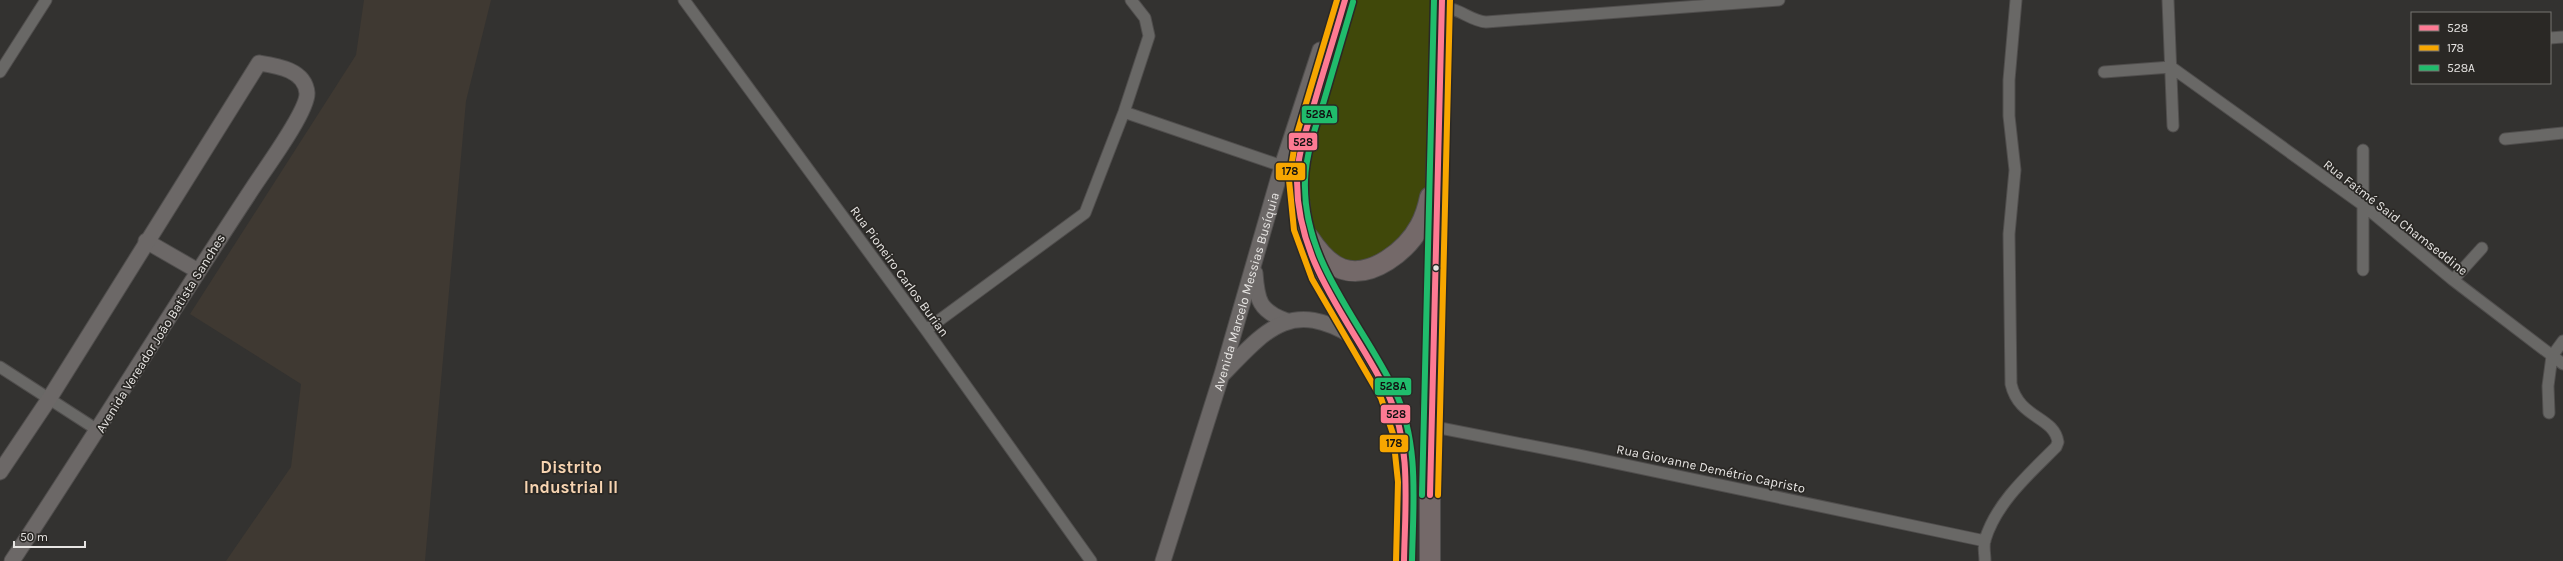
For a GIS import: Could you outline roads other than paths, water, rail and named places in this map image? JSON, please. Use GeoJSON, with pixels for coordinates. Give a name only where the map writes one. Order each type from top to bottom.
{"type":"FeatureCollection","features":[{"type":"Feature","properties":{"kind":"highway"},"geometry":{"type":"LineString","coordinates":[[1345,0],[1304,138],[1298,180],[1302,229],[1319,276],[1352,336],[1388,395],[1401,432],[1406,482],[1404,561]]}},
{"type":"Feature","properties":{"kind":"highway"},"geometry":{"type":"LineString","coordinates":[[1430,561],[1430,426],[1436,287],[1436,179],[1440,3]]}},
{"type":"Feature","properties":{"kind":"highway"},"geometry":{"type":"LineString","coordinates":[[1302,229],[1319,252],[1342,269],[1358,271],[1374,266],[1398,252],[1420,226],[1436,179]]}},
{"type":"Feature","properties":{"kind":"street"},"geometry":{"type":"LineString","coordinates":[[0,72],[46,0]]}},
{"type":"Feature","properties":{"kind":"street","name":"Rua Pioneiro Carlos Burian"},"geometry":{"type":"LineString","coordinates":[[684,0],[926,330],[1091,561]]}},
{"type":"Feature","properties":{"kind":"street"},"geometry":{"type":"LineString","coordinates":[[926,330],[1085,213],[1124,112],[1149,36],[1145,18],[1131,0]]}},
{"type":"Feature","properties":{"kind":"street","name":"Avenida Marcelo Messias Busíquia"},"geometry":{"type":"LineString","coordinates":[[1163,561],[1222,374],[1282,166],[1322,47],[1340,0]]}},
{"type":"Feature","properties":{"kind":"street"},"geometry":{"type":"LineString","coordinates":[[1440,3],[1469,16],[1478,22],[1486,22],[1779,0]]}},
{"type":"Feature","properties":{"kind":"street"},"geometry":{"type":"LineString","coordinates":[[1985,561],[1984,540],[1998,512],[2058,442],[2052,428],[2026,410],[2016,398],[2011,384],[2009,234],[2016,170],[2009,116],[2009,80],[2016,0]]}},
{"type":"Feature","properties":{"kind":"street"},"geometry":{"type":"LineString","coordinates":[[2168,0],[2173,126]]}},
{"type":"Feature","properties":{"kind":"street"},"geometry":{"type":"LineString","coordinates":[[2551,38],[2563,37]]}},
{"type":"Feature","properties":{"kind":"street","name":"Avenida Vereador João Batista Sanches"},"geometry":{"type":"LineString","coordinates":[[12,561],[98,431],[198,271],[281,145],[306,104],[307,93],[304,80],[292,72],[278,66],[259,63],[146,241]]}},
{"type":"Feature","properties":{"kind":"street"},"geometry":{"type":"LineString","coordinates":[[2104,72],[2171,67]]}},
{"type":"Feature","properties":{"kind":"street","name":"Rua Fatmé Said Chamseddine"},"geometry":{"type":"LineString","coordinates":[[2171,67],[2363,205],[2453,280],[2563,364]]}},
{"type":"Feature","properties":{"kind":"street"},"geometry":{"type":"LineString","coordinates":[[1124,112],[1282,166]]}},
{"type":"Feature","properties":{"kind":"street"},"geometry":{"type":"LineString","coordinates":[[2505,139],[2563,133]]}},
{"type":"Feature","properties":{"kind":"street"},"geometry":{"type":"LineString","coordinates":[[2363,150],[2363,270]]}},
{"type":"Feature","properties":{"kind":"street"},"geometry":{"type":"LineString","coordinates":[[0,472],[49,399],[146,241],[198,271]]}},
{"type":"Feature","properties":{"kind":"street"},"geometry":{"type":"LineString","coordinates":[[2453,280],[2482,248]]}},
{"type":"Feature","properties":{"kind":"street"},"geometry":{"type":"LineString","coordinates":[[1254,264],[1257,297],[1262,307],[1287,321]]}},
{"type":"Feature","properties":{"kind":"street"},"geometry":{"type":"LineString","coordinates":[[1222,374],[1263,335],[1287,321],[1318,320],[1334,325],[1352,336]]}},
{"type":"Feature","properties":{"kind":"street"},"geometry":{"type":"LineString","coordinates":[[2549,413],[2548,386],[2552,356],[2563,341]]}},
{"type":"Feature","properties":{"kind":"street"},"geometry":{"type":"LineString","coordinates":[[0,367],[98,431]]}},
{"type":"Feature","properties":{"kind":"street","name":"Rua Giovanne Demétrio Capristo"},"geometry":{"type":"LineString","coordinates":[[1430,426],[1586,456],[1984,540]]}},
{"type":"Feature","properties":{"kind":"district","name":"Distrito Industrial II"},"geometry":{"type":"Point","coordinates":[571,477]}}]}
